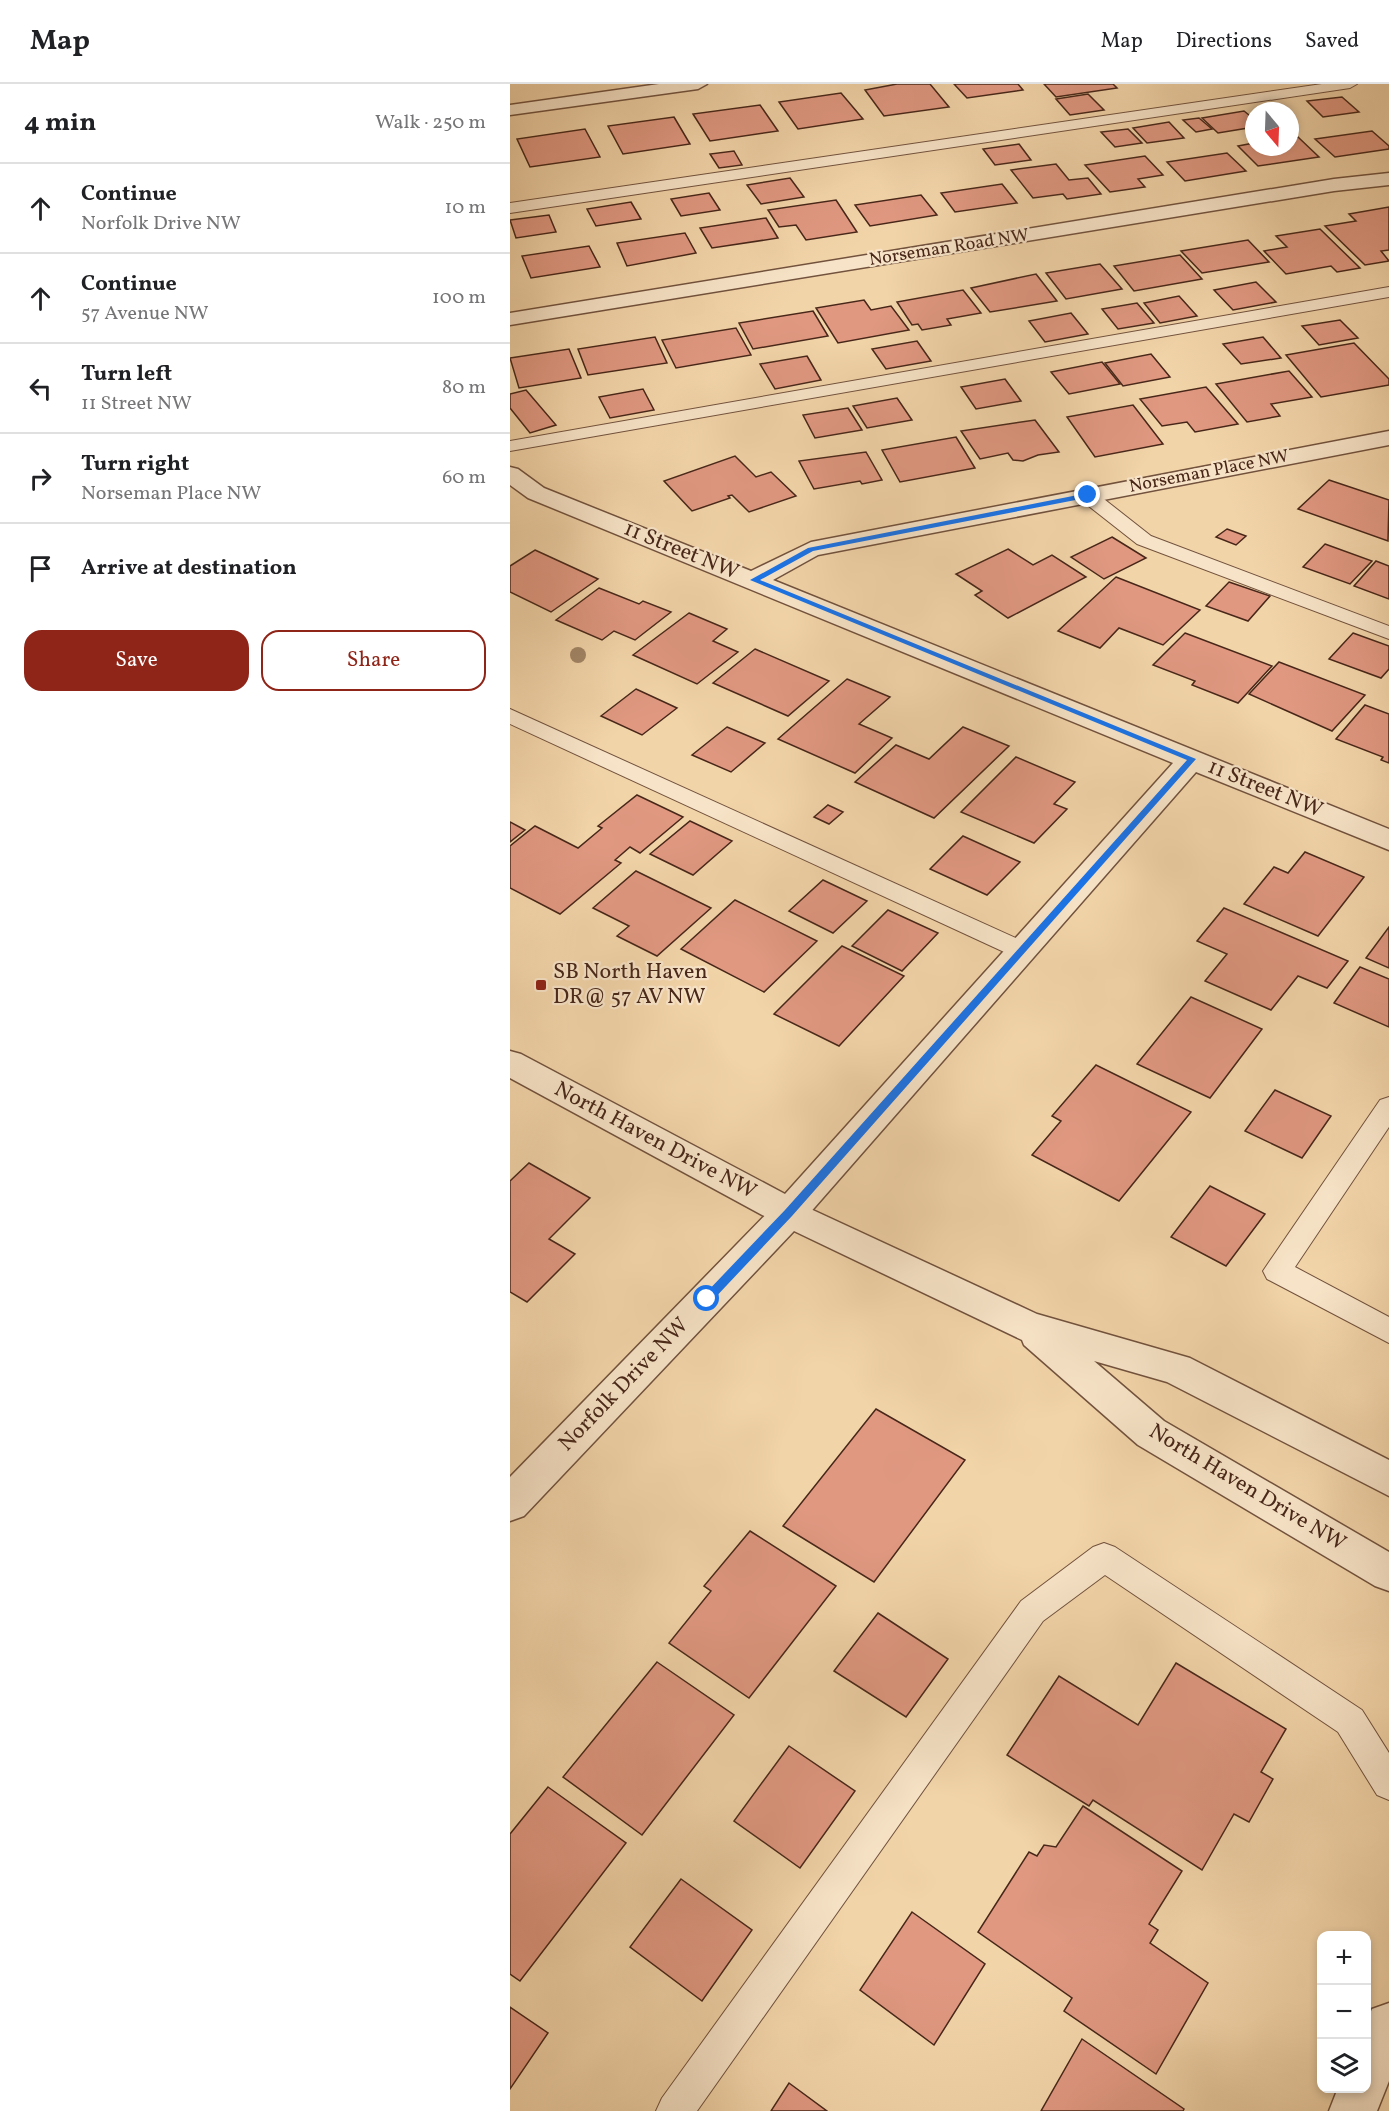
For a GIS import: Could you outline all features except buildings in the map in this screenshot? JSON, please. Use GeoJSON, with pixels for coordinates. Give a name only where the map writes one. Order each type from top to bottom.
{"type":"FeatureCollection","features":[{"type":"Feature","properties":{"kind":"street"},"geometry":{"type":"LineString","coordinates":[[510,110],[698,84]]}},
{"type":"Feature","properties":{"kind":"street","name":"Norseman Road NW"},"geometry":{"type":"LineString","coordinates":[[510,319],[1334,185],[1389,179]]}},
{"type":"Feature","properties":{"kind":"street","name":"Norseman Place NW"},"geometry":{"type":"LineString","coordinates":[[754,580],[811,549],[1389,438]]}},
{"type":"Feature","properties":{"kind":"street","name":"11 Street NW"},"geometry":{"type":"LineString","coordinates":[[510,474],[536,493],[1389,840]]}},
{"type":"Feature","properties":{"kind":"street","name":"Norfolk Drive NW"},"geometry":{"type":"LineString","coordinates":[[510,1504],[789,1213],[1192,759]]}},
{"type":"Feature","properties":{"kind":"street","name":"North Haven Drive NW"},"geometry":{"type":"LineString","coordinates":[[510,1063],[789,1213],[1029,1327],[1177,1369],[1389,1479]]}},
{"type":"Feature","properties":{"kind":"street","name":"North Haven Drive NW"},"geometry":{"type":"LineString","coordinates":[[1029,1327],[1150,1433],[1389,1573]]}},
{"type":"Feature","properties":{"kind":"street"},"geometry":{"type":"LineString","coordinates":[[1371,2067],[1389,2026]]}},
{"type":"Feature","properties":{"kind":"street"},"geometry":{"type":"LineString","coordinates":[[1353,2111],[1360,2093]]}},
{"type":"Feature","properties":{"kind":"lane"},"geometry":{"type":"LineString","coordinates":[[1238,84],[1254,97]]}},
{"type":"Feature","properties":{"kind":"lane"},"geometry":{"type":"LineString","coordinates":[[510,208],[1350,84]]}},
{"type":"Feature","properties":{"kind":"lane"},"geometry":{"type":"LineString","coordinates":[[510,446],[1389,292]]}},
{"type":"Feature","properties":{"kind":"lane"},"geometry":{"type":"LineString","coordinates":[[1088,495],[1144,540],[1389,633]]}},
{"type":"Feature","properties":{"kind":"lane"},"geometry":{"type":"LineString","coordinates":[[510,716],[1023,951]]}},
{"type":"Feature","properties":{"kind":"lane"},"geometry":{"type":"LineString","coordinates":[[1389,1107],[1277,1271],[1389,1331]]}},
{"type":"Feature","properties":{"kind":"lane"},"geometry":{"type":"LineString","coordinates":[[675,2111],[1032,1611],[1104,1557],[1350,1721],[1389,1783]]}},
{"type":"Feature","properties":{"kind":"place","name":"SB North Haven DR@ 57 AV NW"},"geometry":{"type":"Point","coordinates":[541,985]}},
{"type":"Feature","properties":{"kind":"route"},"geometry":{"type":"LineString","coordinates":[[707,1299],[789,1213],[1192,759],[754,580],[811,549],[1088,495]]}}]}
